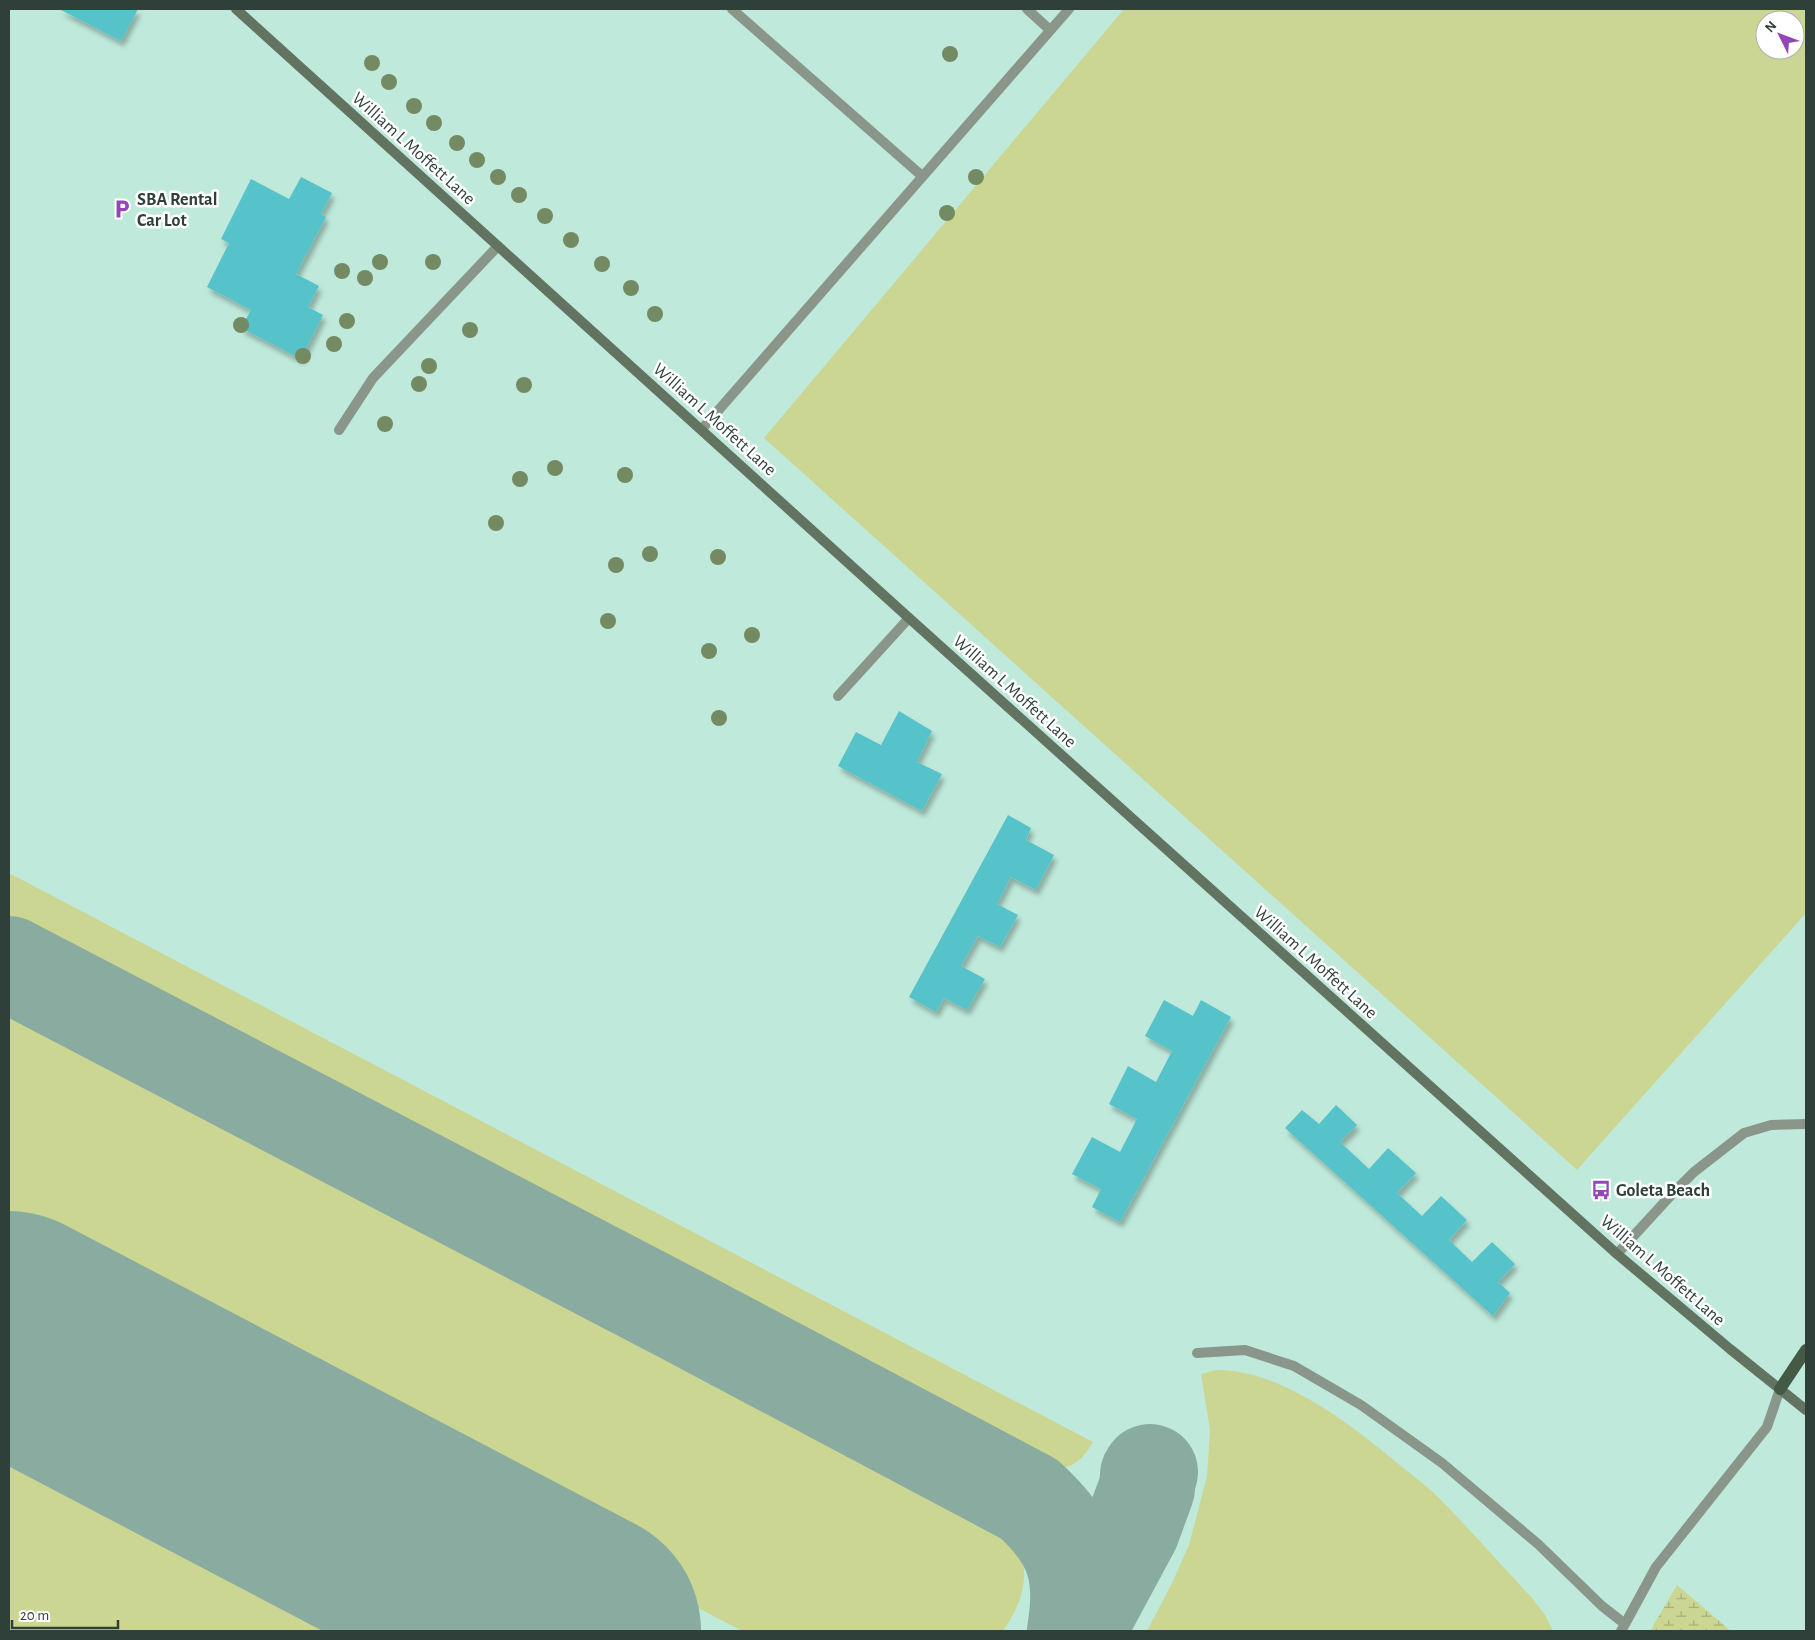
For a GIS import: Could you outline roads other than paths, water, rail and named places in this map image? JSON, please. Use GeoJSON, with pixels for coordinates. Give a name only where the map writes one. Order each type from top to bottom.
{"type":"FeatureCollection","features":[{"type":"Feature","properties":{"kind":"main road"},"geometry":{"type":"LineString","coordinates":[[1780,1389],[1806,1350]]}},
{"type":"Feature","properties":{"kind":"street","name":"William L Moffett Lane"},"geometry":{"type":"LineString","coordinates":[[236,9],[909,618],[1617,1254],[1806,1410]]}},
{"type":"Feature","properties":{"kind":"lane"},"geometry":{"type":"LineString","coordinates":[[732,9],[922,176]]}},
{"type":"Feature","properties":{"kind":"lane"},"geometry":{"type":"LineString","coordinates":[[1027,9],[1050,30]]}},
{"type":"Feature","properties":{"kind":"lane"},"geometry":{"type":"LineString","coordinates":[[702,429],[1069,9]]}},
{"type":"Feature","properties":{"kind":"lane"},"geometry":{"type":"LineString","coordinates":[[339,430],[373,378],[498,246]]}},
{"type":"Feature","properties":{"kind":"lane"},"geometry":{"type":"LineString","coordinates":[[838,696],[909,618]]}},
{"type":"Feature","properties":{"kind":"lane"},"geometry":{"type":"LineString","coordinates":[[1617,1254],[1694,1172],[1744,1133],[1771,1125],[1806,1124]]}},
{"type":"Feature","properties":{"kind":"lane"},"geometry":{"type":"LineString","coordinates":[[1197,1353],[1245,1350],[1294,1366],[1361,1405],[1442,1463],[1538,1544],[1622,1628],[1656,1567],[1767,1427],[1780,1389]]}},
{"type":"Feature","properties":{"kind":"place","name":"SBA Rental Car Lot"},"geometry":{"type":"Point","coordinates":[122,209]}},
{"type":"Feature","properties":{"kind":"place","name":"Goleta Beach"},"geometry":{"type":"Point","coordinates":[1601,1190]}}]}
